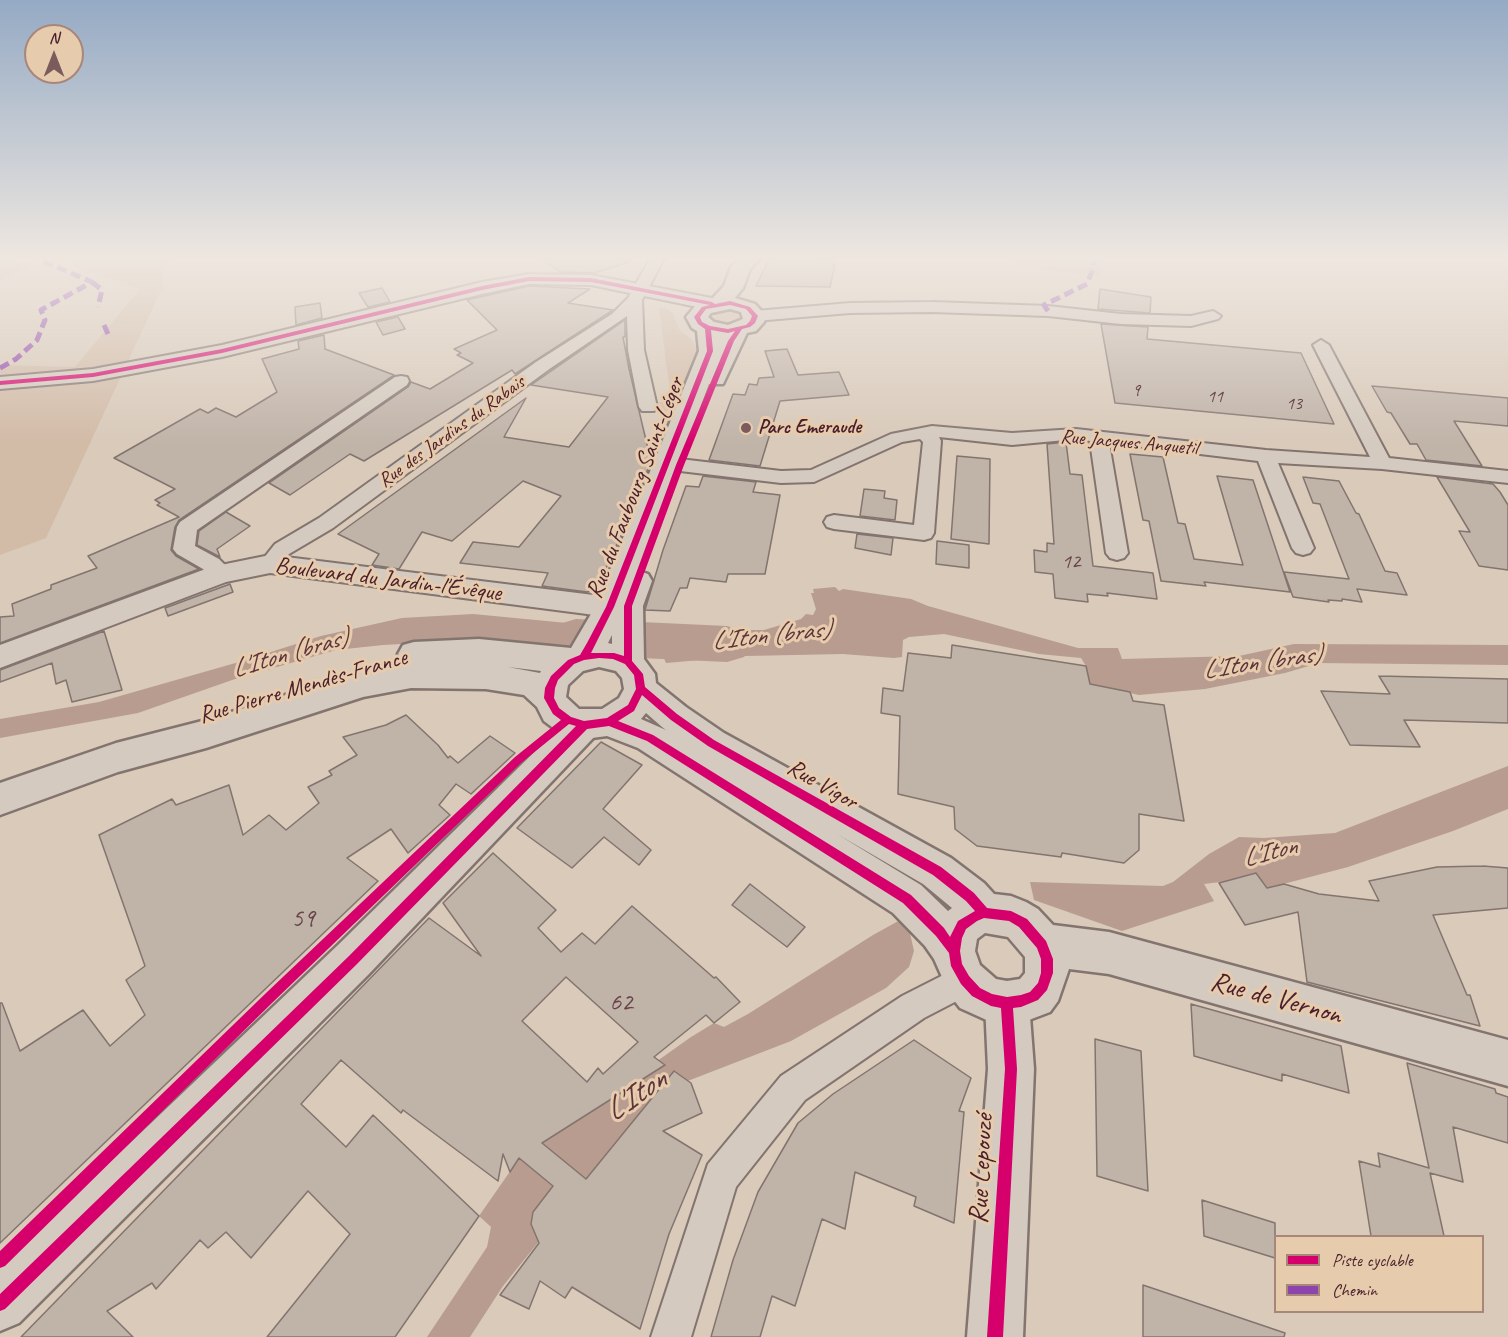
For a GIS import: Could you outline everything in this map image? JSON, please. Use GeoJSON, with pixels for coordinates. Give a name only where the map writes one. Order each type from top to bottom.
{"type":"FeatureCollection","features":[{"type":"Feature","properties":{"kind":"main road","name":"Rue du Faubourg Saint-Léger"},"geometry":{"type":"LineString","coordinates":[[598,633],[710,351],[709,319]]}},
{"type":"Feature","properties":{"kind":"main road"},"geometry":{"type":"LineString","coordinates":[[716,319],[728,331],[745,319]]}},
{"type":"Feature","properties":{"kind":"main road","name":"Rue du Faubourg Saint-Léger"},"geometry":{"type":"LineString","coordinates":[[598,633],[680,465],[731,341],[746,319]]}},
{"type":"Feature","properties":{"kind":"main road"},"geometry":{"type":"LineString","coordinates":[[549,698],[554,678],[598,633]]}},
{"type":"Feature","properties":{"kind":"main road","name":"Rue du Faubourg Saint-Léger"},"geometry":{"type":"LineString","coordinates":[[598,633],[632,666]]}},
{"type":"Feature","properties":{"kind":"main road","name":"Rue Pierre Mendès-France"},"geometry":{"type":"LineString","coordinates":[[116,758],[190,721],[396,656],[438,651],[478,651],[598,633],[607,655],[632,666]]}},
{"type":"Feature","properties":{"kind":"main road"},"geometry":{"type":"LineString","coordinates":[[0,1304],[597,724],[631,708],[632,666]]}},
{"type":"Feature","properties":{"kind":"main road","name":"Rue Vigor"},"geometry":{"type":"LineString","coordinates":[[632,666],[674,717],[711,742],[937,871],[977,905]]}},
{"type":"Feature","properties":{"kind":"main road","name":"Rue Pierre Mendès-France"},"geometry":{"type":"LineString","coordinates":[[0,799],[116,758],[206,734],[362,684],[411,675],[486,676],[534,684],[549,698],[555,711],[568,720],[597,724]]}},
{"type":"Feature","properties":{"kind":"main road"},"geometry":{"type":"LineString","coordinates":[[597,724],[650,738],[907,899],[953,954],[976,992],[991,1000],[1007,1003],[1021,1002],[1034,996],[1042,986],[1047,973],[1047,959],[1042,945],[1023,923],[977,905],[973,917],[962,925],[956,937],[953,954]]}},
{"type":"Feature","properties":{"kind":"main road","name":"Rue de Vernon"},"geometry":{"type":"LineString","coordinates":[[1042,945],[1109,952],[1508,1063]]}},
{"type":"Feature","properties":{"kind":"main road","name":"Rue Lepouzé"},"geometry":{"type":"LineString","coordinates":[[995,1337],[1011,1069],[1007,1003]]}},
{"type":"Feature","properties":{"kind":"street"},"geometry":{"type":"LineString","coordinates":[[0,383],[93,375],[212,353],[352,319]]}},
{"type":"Feature","properties":{"kind":"street","name":"Rue des Jardins du Rabais"},"geometry":{"type":"LineString","coordinates":[[270,564],[282,549],[326,523],[542,366],[613,319]]}},
{"type":"Feature","properties":{"kind":"street"},"geometry":{"type":"LineString","coordinates":[[636,319],[636,350],[648,407]]}},
{"type":"Feature","properties":{"kind":"street"},"geometry":{"type":"LineString","coordinates":[[1135,319],[1198,319]]}},
{"type":"Feature","properties":{"kind":"street"},"geometry":{"type":"LineString","coordinates":[[1321,345],[1382,463]]}},
{"type":"Feature","properties":{"kind":"street"},"geometry":{"type":"LineString","coordinates":[[220,574],[211,564],[184,549],[187,526],[401,381]]}},
{"type":"Feature","properties":{"kind":"street","name":"Rue Jacques Anquetil"},"geometry":{"type":"LineString","coordinates":[[680,465],[781,477],[814,476],[897,438],[932,431],[1012,440],[1076,434],[1266,456],[1382,463],[1508,477]]}},
{"type":"Feature","properties":{"kind":"street"},"geometry":{"type":"LineString","coordinates":[[834,522],[924,533],[932,441],[924,433]]}},
{"type":"Feature","properties":{"kind":"street"},"geometry":{"type":"LineString","coordinates":[[1100,437],[1117,553]]}},
{"type":"Feature","properties":{"kind":"street"},"geometry":{"type":"LineString","coordinates":[[1266,456],[1303,548]]}},
{"type":"Feature","properties":{"kind":"street","name":"Boulevard du Jardin-l'Évêque"},"geometry":{"type":"LineString","coordinates":[[0,657],[220,574],[270,564],[598,633]]}},
{"type":"Feature","properties":{"kind":"street"},"geometry":{"type":"LineString","coordinates":[[671,1337],[721,1177],[793,1088],[913,1007],[953,954]]}},
{"type":"Feature","properties":{"kind":"shaded area"},"geometry":{"type":"Polygon","coordinates":[[[115,319],[147,319],[46,538],[0,555],[0,365],[75,367],[115,319]]]}},
{"type":"Feature","properties":{"kind":"shaded area"},"geometry":{"type":"Polygon","coordinates":[[[661,319],[675,319],[679,329],[691,339],[698,350],[672,411],[657,412],[655,403],[671,400],[661,319]]]}},
{"type":"Feature","properties":{"kind":"shaded area"},"geometry":{"type":"Polygon","coordinates":[[[710,319],[742,319],[730,325],[719,325],[710,319]]]}},
{"type":"Feature","properties":{"kind":"water"},"geometry":{"type":"Polygon","coordinates":[[[835,587],[839,591],[843,589],[911,599],[928,606],[1078,648],[1118,648],[1122,659],[1239,656],[1294,644],[1508,645],[1508,665],[1319,663],[1285,673],[1205,689],[1139,695],[1090,684],[1086,666],[1081,658],[1039,654],[944,634],[909,637],[903,640],[902,657],[894,658],[843,654],[746,656],[666,663],[654,629],[668,626],[710,634],[732,630],[764,630],[801,619],[806,614],[813,615],[816,609],[811,593],[814,593],[813,589],[835,587]]]}},
{"type":"Feature","properties":{"kind":"water"},"geometry":{"type":"Polygon","coordinates":[[[473,614],[588,625],[567,649],[457,641],[336,650],[235,679],[138,713],[0,738],[0,719],[99,702],[321,636],[402,618],[473,614]]]}},
{"type":"Feature","properties":{"kind":"water","name":"L'Iton"},"geometry":{"type":"Polygon","coordinates":[[[1508,766],[1508,809],[1453,831],[1348,867],[1268,888],[1256,873],[1228,881],[1204,884],[1214,901],[1122,931],[1034,900],[1030,882],[1163,886],[1173,882],[1209,854],[1239,837],[1264,838],[1335,833],[1508,766]]]}},
{"type":"Feature","properties":{"kind":"water","name":"L'Iton"},"geometry":{"type":"Polygon","coordinates":[[[902,919],[909,929],[914,951],[909,967],[886,988],[791,1041],[667,1089],[618,1139],[586,1179],[550,1169],[543,1178],[557,1190],[536,1209],[557,1219],[503,1286],[470,1337],[427,1337],[487,1247],[491,1227],[479,1216],[518,1160],[691,1037],[714,1023],[724,1027],[748,1014],[902,919]]]}},
{"type":"Feature","properties":{"kind":"building"},"geometry":{"type":"Polygon","coordinates":[[[296,319],[317,319],[296,325],[296,319]]]}},
{"type":"Feature","properties":{"kind":"building"},"geometry":{"type":"Polygon","coordinates":[[[399,319],[405,329],[383,335],[376,322],[399,319]]]}},
{"type":"Feature","properties":{"kind":"building"},"geometry":{"type":"Polygon","coordinates":[[[486,319],[599,319],[515,374],[512,370],[364,461],[350,454],[290,495],[269,483],[408,387],[411,382],[430,389],[473,363],[457,355],[461,353],[454,349],[497,330],[486,319]]]}},
{"type":"Feature","properties":{"kind":"building"},"geometry":{"type":"Polygon","coordinates":[[[625,320],[625,337],[623,337],[651,461],[628,520],[597,588],[587,592],[542,586],[548,573],[460,563],[473,542],[519,547],[561,496],[523,481],[452,541],[422,532],[399,569],[372,565],[379,554],[338,534],[526,398],[504,437],[569,447],[608,397],[531,385],[625,320]]]}},
{"type":"Feature","properties":{"kind":"building"},"geometry":{"type":"Polygon","coordinates":[[[1101,324],[1148,327],[1147,339],[1301,353],[1334,424],[1115,403],[1101,324]]]}},
{"type":"Feature","properties":{"kind":"building"},"geometry":{"type":"Polygon","coordinates":[[[324,335],[325,349],[394,375],[179,520],[175,527],[171,550],[176,556],[199,569],[0,643],[0,617],[14,616],[12,604],[51,589],[51,585],[97,568],[88,556],[179,517],[157,505],[160,503],[155,500],[175,489],[114,458],[200,409],[208,413],[216,408],[236,417],[277,392],[262,359],[299,349],[298,341],[324,335]]]}},
{"type":"Feature","properties":{"kind":"building","name":"Parc Emeraude"},"geometry":{"type":"Polygon","coordinates":[[[787,349],[798,375],[839,372],[849,395],[780,401],[760,466],[709,460],[733,394],[745,395],[749,384],[757,385],[759,378],[774,377],[765,351],[787,349]]]}},
{"type":"Feature","properties":{"kind":"building"},"geometry":{"type":"Polygon","coordinates":[[[1372,386],[1508,398],[1508,426],[1454,421],[1482,466],[1426,460],[1417,444],[1410,444],[1372,386]]]}},
{"type":"Feature","properties":{"kind":"building"},"geometry":{"type":"Polygon","coordinates":[[[1066,442],[1070,474],[1082,475],[1093,566],[1153,573],[1157,599],[1107,593],[1108,596],[1087,594],[1088,602],[1055,598],[1053,574],[1035,572],[1034,550],[1047,552],[1047,543],[1054,544],[1047,444],[1066,442]]]}},
{"type":"Feature","properties":{"kind":"building"},"geometry":{"type":"Polygon","coordinates":[[[1130,454],[1163,457],[1178,523],[1185,524],[1194,559],[1243,565],[1217,476],[1253,480],[1290,592],[1204,582],[1206,586],[1161,581],[1149,521],[1143,520],[1130,454]]]}},
{"type":"Feature","properties":{"kind":"building"},"geometry":{"type":"Polygon","coordinates":[[[957,456],[990,459],[989,544],[951,539],[957,456]]]}},
{"type":"Feature","properties":{"kind":"building"},"geometry":{"type":"Polygon","coordinates":[[[703,476],[756,482],[753,492],[780,495],[765,574],[728,574],[726,582],[690,578],[687,588],[680,588],[670,611],[645,610],[686,486],[699,487],[703,476]]]}},
{"type":"Feature","properties":{"kind":"building"},"geometry":{"type":"Polygon","coordinates":[[[1303,477],[1339,481],[1356,513],[1359,514],[1385,571],[1397,573],[1407,595],[1357,589],[1362,602],[1342,599],[1342,601],[1328,600],[1329,602],[1293,597],[1284,572],[1349,579],[1320,504],[1313,503],[1303,477]]]}},
{"type":"Feature","properties":{"kind":"building"},"geometry":{"type":"Polygon","coordinates":[[[1437,477],[1493,484],[1500,492],[1508,505],[1508,570],[1479,566],[1459,531],[1470,532],[1437,477]]]}},
{"type":"Feature","properties":{"kind":"building"},"geometry":{"type":"Polygon","coordinates":[[[864,489],[885,491],[884,498],[897,500],[895,520],[860,516],[864,489]]]}},
{"type":"Feature","properties":{"kind":"building"},"geometry":{"type":"Polygon","coordinates":[[[226,512],[250,526],[217,549],[220,557],[197,545],[199,531],[226,512]]]}},
{"type":"Feature","properties":{"kind":"building"},"geometry":{"type":"Polygon","coordinates":[[[857,534],[893,538],[891,555],[855,548],[857,534]]]}},
{"type":"Feature","properties":{"kind":"building"},"geometry":{"type":"Polygon","coordinates":[[[937,541],[969,545],[969,568],[936,564],[937,541]]]}},
{"type":"Feature","properties":{"kind":"building"},"geometry":{"type":"Polygon","coordinates":[[[230,584],[233,592],[168,616],[165,608],[230,584]]]}},
{"type":"Feature","properties":{"kind":"building"},"geometry":{"type":"Polygon","coordinates":[[[104,631],[122,690],[72,702],[66,680],[56,684],[52,663],[0,682],[0,670],[104,631]]]}},
{"type":"Feature","properties":{"kind":"building"},"geometry":{"type":"Polygon","coordinates":[[[952,645],[1086,666],[1090,684],[1130,692],[1133,701],[1164,705],[1184,821],[1139,814],[1139,850],[1124,863],[1062,853],[1061,857],[977,846],[955,829],[954,807],[898,794],[900,716],[881,713],[883,688],[903,691],[908,653],[951,658],[952,645]]]}},
{"type":"Feature","properties":{"kind":"building"},"geometry":{"type":"Polygon","coordinates":[[[1379,676],[1508,679],[1508,723],[1404,720],[1420,747],[1350,745],[1321,691],[1390,694],[1379,676]]]}},
{"type":"Feature","properties":{"kind":"building"},"geometry":{"type":"Polygon","coordinates":[[[406,715],[438,745],[448,758],[450,756],[458,763],[490,736],[515,753],[471,794],[456,784],[439,805],[450,815],[408,853],[391,829],[347,858],[378,881],[0,1243],[0,1003],[2,1003],[20,1051],[83,1010],[110,1046],[145,1015],[126,980],[145,966],[99,835],[172,799],[176,805],[229,785],[243,835],[269,815],[286,830],[319,803],[308,787],[332,775],[329,771],[357,755],[343,737],[386,725],[406,715]]]}},
{"type":"Feature","properties":{"kind":"building"},"geometry":{"type":"Polygon","coordinates":[[[601,742],[642,765],[603,809],[651,850],[639,865],[604,837],[572,868],[517,828],[601,742]]]}},
{"type":"Feature","properties":{"kind":"building"},"geometry":{"type":"Polygon","coordinates":[[[493,853],[556,910],[538,928],[561,952],[582,933],[595,944],[632,906],[714,978],[716,977],[740,1002],[714,1023],[706,1015],[654,1057],[665,1065],[542,1143],[586,1179],[674,1071],[691,1083],[702,1113],[663,1131],[702,1155],[669,1234],[640,1329],[572,1287],[565,1298],[540,1281],[529,1309],[500,1295],[539,1243],[531,1224],[533,1212],[553,1186],[519,1158],[510,1172],[503,1154],[498,1181],[403,1110],[401,1113],[341,1060],[301,1104],[346,1147],[373,1115],[479,1216],[395,1337],[267,1337],[350,1234],[308,1191],[251,1258],[226,1232],[208,1248],[200,1240],[156,1289],[152,1283],[107,1311],[133,1337],[21,1337],[429,918],[481,956],[443,903],[493,853]],[[566,977],[522,1021],[587,1082],[598,1068],[603,1074],[638,1042],[566,977]]]}},
{"type":"Feature","properties":{"kind":"building"},"geometry":{"type":"Polygon","coordinates":[[[1437,867],[1508,868],[1508,908],[1433,915],[1467,995],[1470,995],[1480,1026],[1307,982],[1298,912],[1245,925],[1219,883],[1256,873],[1267,888],[1284,884],[1319,894],[1379,901],[1369,881],[1437,867]]]}},
{"type":"Feature","properties":{"kind":"building"},"geometry":{"type":"Polygon","coordinates":[[[750,884],[805,927],[787,947],[732,905],[750,884]]]}},
{"type":"Feature","properties":{"kind":"building"},"geometry":{"type":"Polygon","coordinates":[[[1191,1004],[1341,1046],[1349,1093],[1282,1074],[1282,1081],[1194,1056],[1191,1004]]]}},
{"type":"Feature","properties":{"kind":"building"},"geometry":{"type":"Polygon","coordinates":[[[1095,1039],[1141,1051],[1148,1191],[1097,1176],[1095,1039]]]}},
{"type":"Feature","properties":{"kind":"building"},"geometry":{"type":"Polygon","coordinates":[[[914,1040],[971,1078],[959,1111],[964,1112],[954,1223],[914,1206],[916,1197],[855,1172],[845,1229],[822,1219],[795,1306],[772,1296],[760,1337],[711,1337],[733,1260],[758,1192],[798,1123],[833,1094],[914,1040]]]}},
{"type":"Feature","properties":{"kind":"building"},"geometry":{"type":"Polygon","coordinates":[[[1407,1063],[1495,1089],[1496,1093],[1508,1097],[1508,1143],[1453,1127],[1463,1182],[1430,1173],[1444,1235],[1371,1235],[1359,1161],[1380,1167],[1378,1153],[1429,1168],[1407,1063]]]}},
{"type":"Feature","properties":{"kind":"building"},"geometry":{"type":"Polygon","coordinates":[[[1202,1200],[1275,1223],[1274,1258],[1204,1236],[1202,1200]]]}},
{"type":"Feature","properties":{"kind":"building"},"geometry":{"type":"Polygon","coordinates":[[[1143,1285],[1285,1333],[1284,1337],[1143,1337],[1143,1285]]]}},
{"type":"Feature","properties":{"kind":"waterway","name":"L'Iton (bras)"},"geometry":{"type":"LineString","coordinates":[[576,637],[727,644]]}},
{"type":"Feature","properties":{"kind":"marked path"},"geometry":{"type":"LineString","coordinates":[[0,368],[16,359],[37,340],[45,319]]}},
{"type":"Feature","properties":{"kind":"marked path"},"geometry":{"type":"LineString","coordinates":[[104,325],[108,334]]}},
{"type":"Feature","properties":{"kind":"cycle path"},"geometry":{"type":"LineString","coordinates":[[0,383],[93,375],[222,351],[352,319]]}},
{"type":"Feature","properties":{"kind":"cycle path"},"geometry":{"type":"LineString","coordinates":[[698,319],[708,328],[728,331],[748,326],[754,319]]}},
{"type":"Feature","properties":{"kind":"cycle path"},"geometry":{"type":"LineString","coordinates":[[583,657],[610,607],[710,351],[708,328]]}},
{"type":"Feature","properties":{"kind":"cycle path"},"geometry":{"type":"LineString","coordinates":[[628,662],[628,606],[680,465],[731,341],[739,329]]}},
{"type":"Feature","properties":{"kind":"cycle path"},"geometry":{"type":"LineString","coordinates":[[599,655],[614,656],[628,662],[638,674],[641,689],[631,708],[609,722],[584,725],[568,720],[556,711],[549,698],[554,678],[571,662],[583,657],[599,655]]}},
{"type":"Feature","properties":{"kind":"cycle path"},"geometry":{"type":"LineString","coordinates":[[641,689],[674,717],[711,743],[937,871],[970,897],[984,913]]}},
{"type":"Feature","properties":{"kind":"cycle path"},"geometry":{"type":"LineString","coordinates":[[0,1261],[269,998],[518,760],[568,720]]}},
{"type":"Feature","properties":{"kind":"cycle path"},"geometry":{"type":"LineString","coordinates":[[609,722],[650,738],[907,899],[940,932],[954,951]]}},
{"type":"Feature","properties":{"kind":"cycle path"},"geometry":{"type":"LineString","coordinates":[[0,1304],[353,960],[584,725]]}},
{"type":"Feature","properties":{"kind":"cycle path"},"geometry":{"type":"LineString","coordinates":[[984,913],[1011,916],[1023,923],[1042,945],[1047,959],[1047,973],[1043,986],[1034,996],[1007,1003],[991,1000],[976,992],[965,980],[957,966],[954,951],[956,937],[962,925],[984,913]]}},
{"type":"Feature","properties":{"kind":"cycle path"},"geometry":{"type":"LineString","coordinates":[[995,1337],[1011,1069],[1007,1003]]}},
{"type":"Feature","properties":{"kind":"place","name":"Parc Emeraude"},"geometry":{"type":"Point","coordinates":[746,428]}}]}
